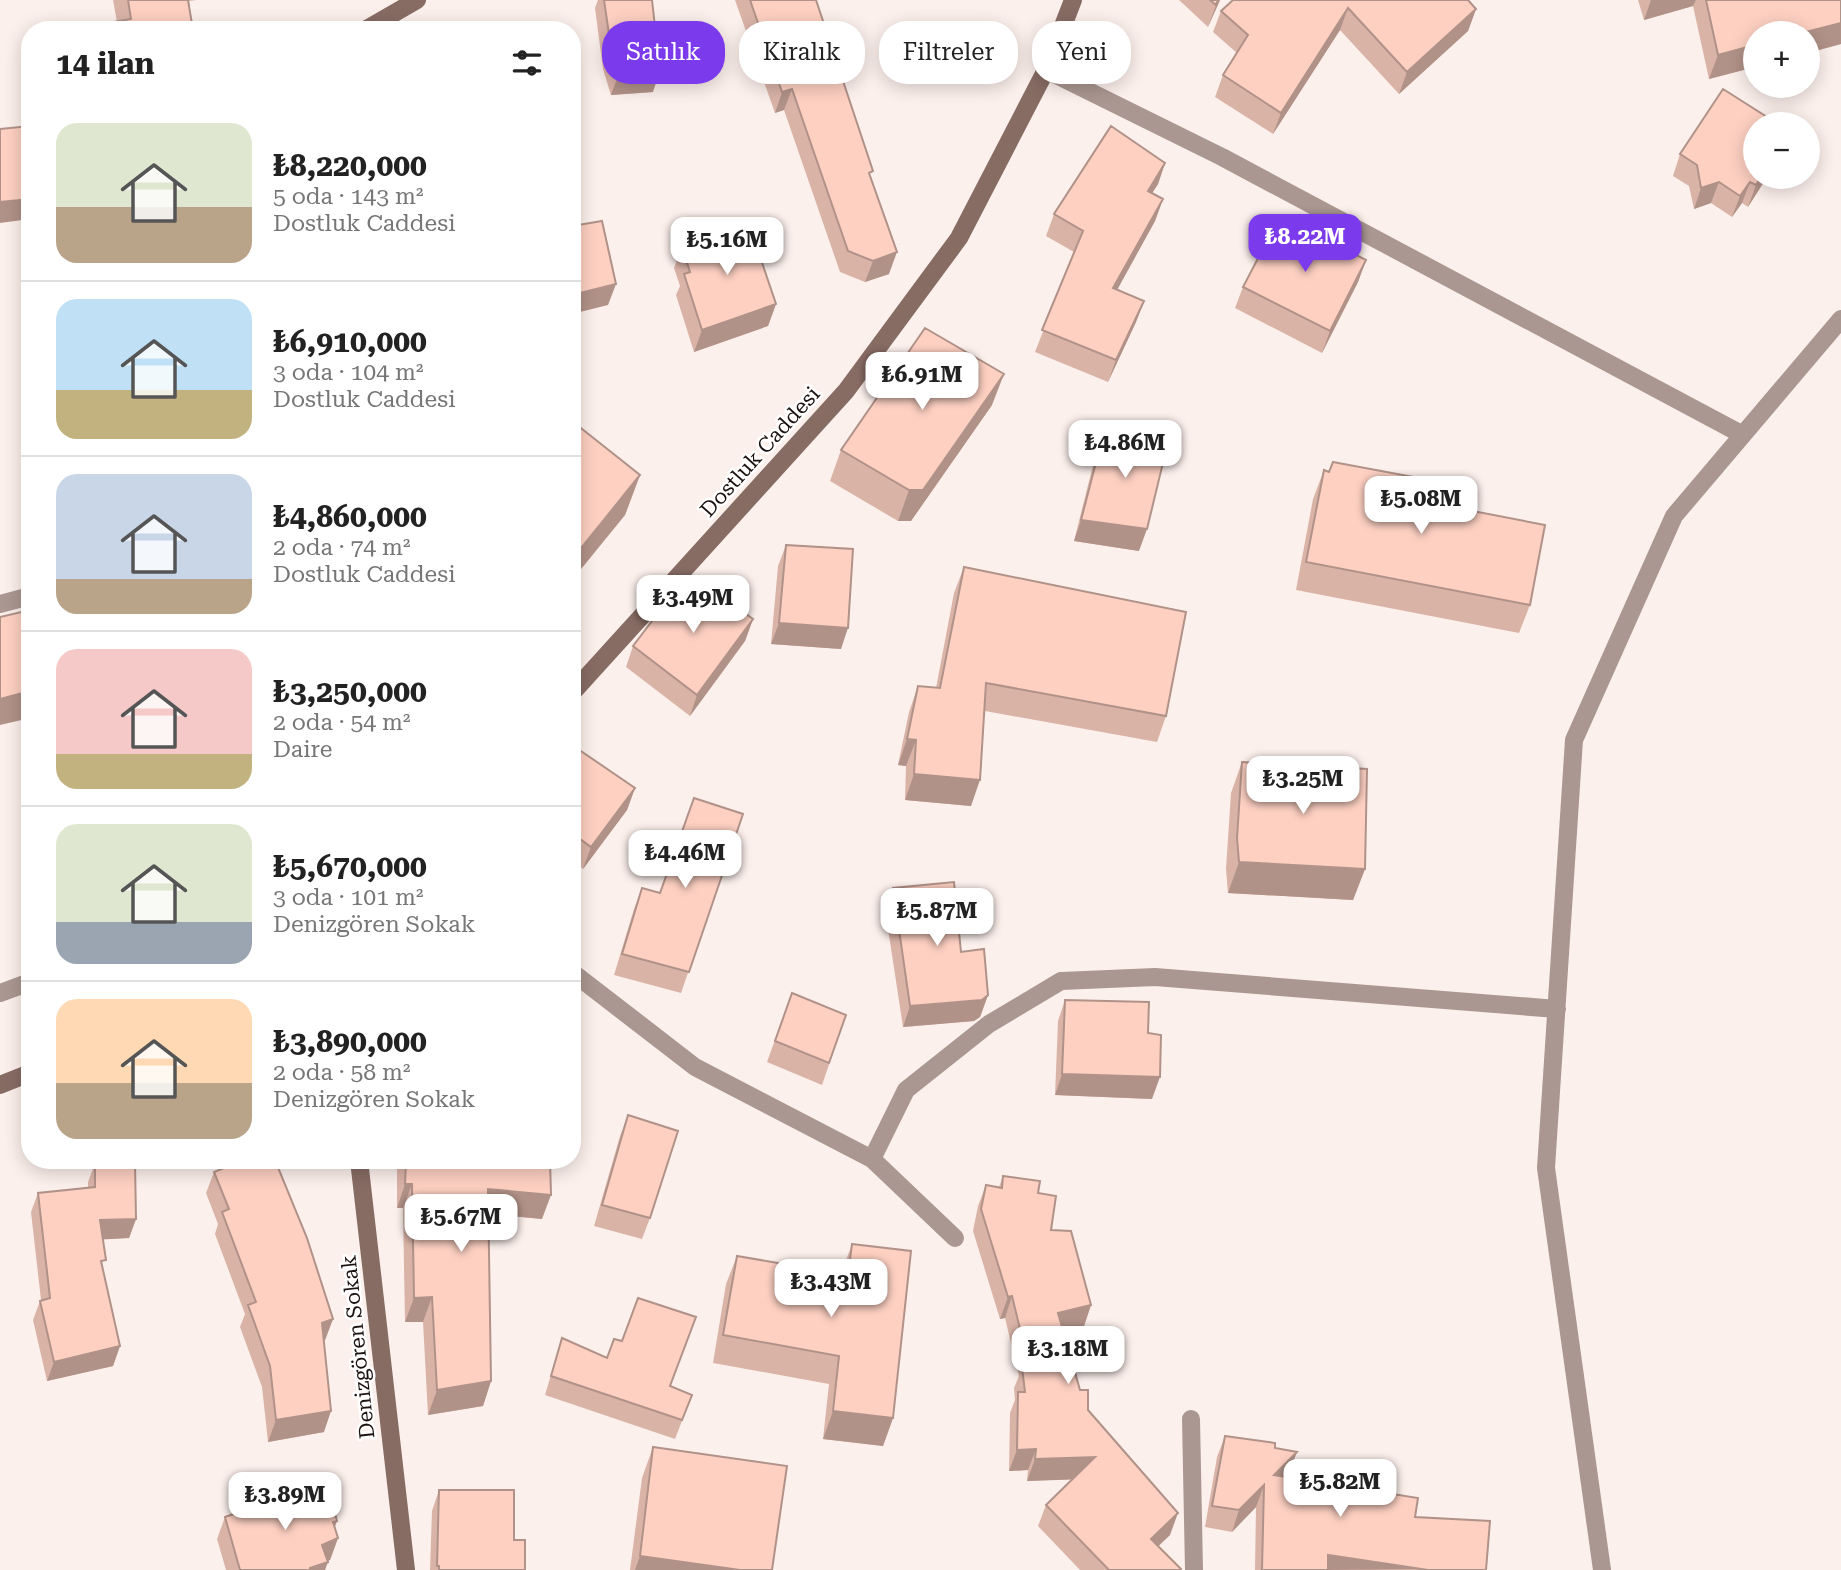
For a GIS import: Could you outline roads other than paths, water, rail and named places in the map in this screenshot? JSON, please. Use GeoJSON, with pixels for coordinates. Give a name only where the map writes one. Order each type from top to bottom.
{"type":"FeatureCollection","features":[{"type":"Feature","properties":{"kind":"main road"},"geometry":{"type":"LineString","coordinates":[[377,21],[397,6],[417,0]]}},
{"type":"Feature","properties":{"kind":"main road","name":"Dostluk Caddesi"},"geometry":{"type":"LineString","coordinates":[[1065,21],[1073,0]]}},
{"type":"Feature","properties":{"kind":"main road","name":"Dostluk Caddesi"},"geometry":{"type":"LineString","coordinates":[[581,683],[846,391],[959,238],[1039,84]]}},
{"type":"Feature","properties":{"kind":"main road"},"geometry":{"type":"LineString","coordinates":[[0,1085],[21,1077]]}},
{"type":"Feature","properties":{"kind":"main road","name":"Denizgören Sokak"},"geometry":{"type":"LineString","coordinates":[[360,1169],[406,1570]]}},
{"type":"Feature","properties":{"kind":"street"},"geometry":{"type":"LineString","coordinates":[[1074,84],[1222,158],[1743,435]]}},
{"type":"Feature","properties":{"kind":"street"},"geometry":{"type":"LineString","coordinates":[[1602,1570],[1546,1168],[1574,740],[1674,516],[1841,318]]}},
{"type":"Feature","properties":{"kind":"street"},"geometry":{"type":"LineString","coordinates":[[0,604],[21,598]]}},
{"type":"Feature","properties":{"kind":"street"},"geometry":{"type":"LineString","coordinates":[[872,1159],[906,1090],[989,1024],[1061,981],[1155,976],[1557,1009]]}},
{"type":"Feature","properties":{"kind":"street"},"geometry":{"type":"LineString","coordinates":[[581,979],[695,1067],[872,1159],[955,1238]]}},
{"type":"Feature","properties":{"kind":"street"},"geometry":{"type":"LineString","coordinates":[[0,993],[21,985]]}},
{"type":"Feature","properties":{"kind":"street"},"geometry":{"type":"LineString","coordinates":[[1191,1419],[1194,1570]]}}]}
